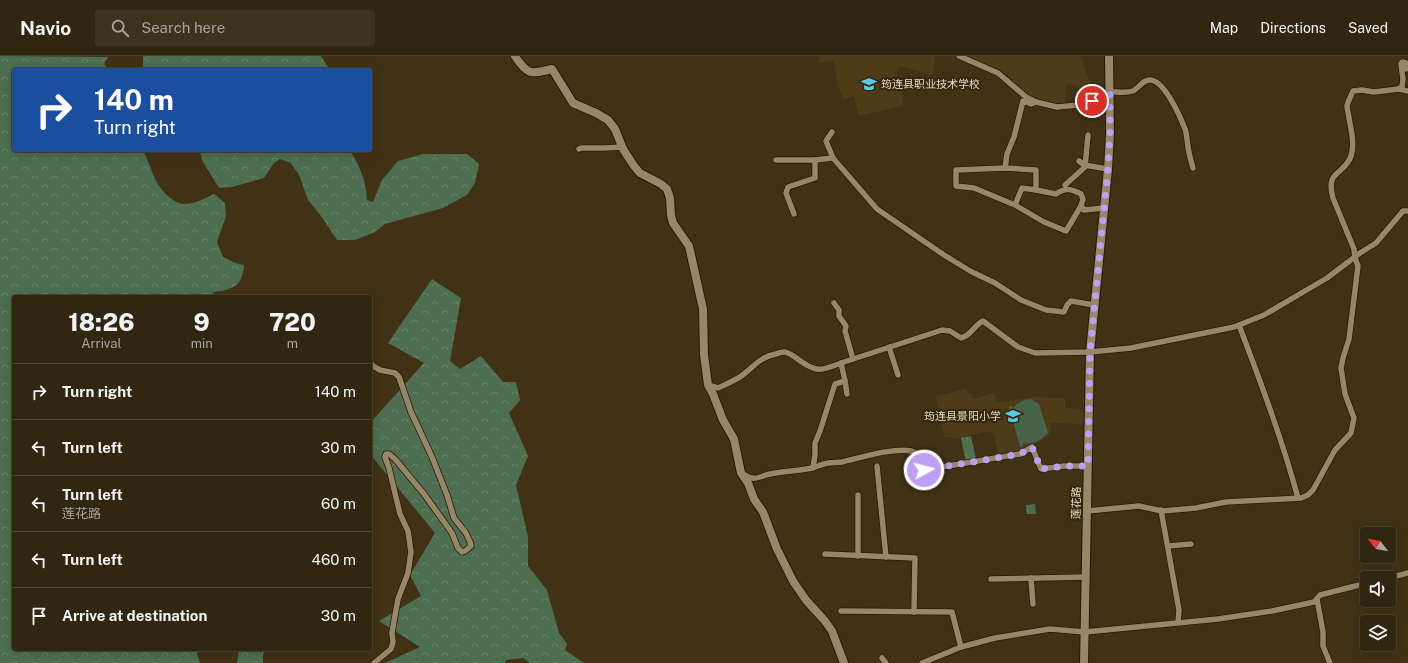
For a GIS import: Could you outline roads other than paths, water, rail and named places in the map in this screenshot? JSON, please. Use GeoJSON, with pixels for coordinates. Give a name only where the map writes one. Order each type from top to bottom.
{"type":"FeatureCollection","features":[{"type":"Feature","properties":{"kind":"street"},"geometry":{"type":"LineString","coordinates":[[515,56],[522,67],[530,72],[536,73],[552,69],[573,103],[608,120],[615,129],[622,146],[634,166],[640,173],[661,184],[667,189],[670,198],[670,215],[673,224],[689,246],[703,309],[704,355],[708,385],[723,420],[734,439],[741,473],[748,483],[754,499],[763,512],[777,550],[793,581],[806,600],[832,631],[844,663]]}},
{"type":"Feature","properties":{"kind":"street"},"geometry":{"type":"LineString","coordinates":[[959,56],[998,73],[1026,97],[1036,102],[1057,107],[1089,104],[1095,96],[1110,91],[1133,91],[1146,80],[1157,82],[1171,98],[1185,130],[1192,168]]}},
{"type":"Feature","properties":{"kind":"street","name":"莲花路"},"geometry":{"type":"LineString","coordinates":[[1084,663],[1090,352],[1108,169],[1110,133],[1109,56]]}},
{"type":"Feature","properties":{"kind":"street"},"geometry":{"type":"LineString","coordinates":[[1398,89],[1402,87],[1402,62],[1406,62],[1406,70]]}},
{"type":"Feature","properties":{"kind":"street"},"geometry":{"type":"LineString","coordinates":[[1087,511],[1139,506],[1161,510],[1196,508],[1226,502],[1298,498],[1308,495],[1313,490],[1335,450],[1351,433],[1354,418],[1345,394],[1341,368],[1349,339],[1358,266],[1354,249],[1330,190],[1332,178],[1346,164],[1351,156],[1353,144],[1347,107],[1353,92],[1362,90],[1374,92],[1398,89],[1408,91]]}},
{"type":"Feature","properties":{"kind":"street"},"geometry":{"type":"LineString","coordinates":[[1005,168],[1007,154],[1014,137],[1023,101],[1031,104],[1036,102]]}},
{"type":"Feature","properties":{"kind":"street"},"geometry":{"type":"LineString","coordinates":[[832,132],[826,140],[833,158],[877,209],[944,255],[970,271],[996,283],[1021,300],[1046,310],[1064,312],[1067,305],[1071,301],[1094,305]]}},
{"type":"Feature","properties":{"kind":"street"},"geometry":{"type":"LineString","coordinates":[[1065,185],[1086,165],[1088,135]]}},
{"type":"Feature","properties":{"kind":"street"},"geometry":{"type":"LineString","coordinates":[[579,149],[622,146]]}},
{"type":"Feature","properties":{"kind":"street"},"geometry":{"type":"LineString","coordinates":[[776,160],[815,160],[833,158]]}},
{"type":"Feature","properties":{"kind":"street"},"geometry":{"type":"LineString","coordinates":[[794,214],[786,193],[788,187],[815,178],[815,160]]}},
{"type":"Feature","properties":{"kind":"street"},"geometry":{"type":"LineString","coordinates":[[1079,161],[1086,165],[1108,169]]}},
{"type":"Feature","properties":{"kind":"street"},"geometry":{"type":"LineString","coordinates":[[1014,205],[1022,188],[1056,194],[1063,189],[1069,188],[1081,194],[1083,199],[1081,206],[1066,231],[1044,222],[1014,205],[974,188],[956,186],[956,170],[1005,168],[1036,170],[1036,190]]}},
{"type":"Feature","properties":{"kind":"street"},"geometry":{"type":"LineString","coordinates":[[1081,206],[1084,210],[1104,208]]}},
{"type":"Feature","properties":{"kind":"street"},"geometry":{"type":"LineString","coordinates":[[708,385],[718,388],[741,376],[759,360],[770,355],[785,352],[794,356],[808,367],[816,370],[827,368],[853,358],[942,330],[950,331],[960,338],[966,337],[978,324],[983,321],[1018,347],[1028,352],[1035,353],[1090,352],[1131,348],[1202,335],[1239,326],[1264,315],[1327,278],[1376,243],[1403,212],[1408,211]]}},
{"type":"Feature","properties":{"kind":"street"},"geometry":{"type":"LineString","coordinates":[[834,302],[839,310],[839,316],[846,326],[845,331],[853,358]]}},
{"type":"Feature","properties":{"kind":"street"},"geometry":{"type":"LineString","coordinates":[[1239,326],[1274,421],[1298,498]]}},
{"type":"Feature","properties":{"kind":"street"},"geometry":{"type":"LineString","coordinates":[[889,347],[898,375]]}},
{"type":"Feature","properties":{"kind":"street"},"geometry":{"type":"LineString","coordinates":[[841,363],[847,394]]}},
{"type":"Feature","properties":{"kind":"street"},"geometry":{"type":"LineString","coordinates":[[372,365],[380,370],[394,373],[399,377],[411,412],[432,457],[447,495],[454,518],[466,533],[471,546],[462,552],[458,548],[452,533],[410,477],[395,458],[389,454],[386,454],[384,457],[385,461],[389,468],[400,514],[408,531],[411,552],[408,573],[398,598],[391,649],[374,663]]}},
{"type":"Feature","properties":{"kind":"street"},"geometry":{"type":"LineString","coordinates":[[813,468],[816,455],[815,443],[820,432],[835,384],[844,381]]}},
{"type":"Feature","properties":{"kind":"street"},"geometry":{"type":"LineString","coordinates":[[741,473],[750,478],[760,478],[770,474],[813,468],[859,457],[899,451],[912,451],[920,456],[923,462],[924,470],[1020,454],[1032,447],[1041,469],[1064,466],[1088,466]]}},
{"type":"Feature","properties":{"kind":"street"},"geometry":{"type":"LineString","coordinates":[[877,466],[886,557]]}},
{"type":"Feature","properties":{"kind":"street"},"geometry":{"type":"LineString","coordinates":[[858,495],[858,556]]}},
{"type":"Feature","properties":{"kind":"street"},"geometry":{"type":"LineString","coordinates":[[1161,510],[1179,610],[1178,622]]}},
{"type":"Feature","properties":{"kind":"street"},"geometry":{"type":"LineString","coordinates":[[1168,546],[1190,544]]}},
{"type":"Feature","properties":{"kind":"street"},"geometry":{"type":"LineString","coordinates":[[825,554],[915,558],[914,612]]}},
{"type":"Feature","properties":{"kind":"street"},"geometry":{"type":"LineString","coordinates":[[1396,576],[1408,573]]}},
{"type":"Feature","properties":{"kind":"street"},"geometry":{"type":"LineString","coordinates":[[991,579],[1086,577]]}},
{"type":"Feature","properties":{"kind":"street"},"geometry":{"type":"LineString","coordinates":[[1031,578],[1033,604]]}},
{"type":"Feature","properties":{"kind":"street"},"geometry":{"type":"LineString","coordinates":[[922,663],[962,647],[995,638],[1050,629],[1085,632],[1218,619],[1272,611],[1314,602],[1320,595],[1360,585]]}},
{"type":"Feature","properties":{"kind":"street"},"geometry":{"type":"LineString","coordinates":[[1317,599],[1324,646],[1330,663]]}},
{"type":"Feature","properties":{"kind":"street"},"geometry":{"type":"LineString","coordinates":[[841,612],[952,612],[962,647]]}},
{"type":"Feature","properties":{"kind":"street"},"geometry":{"type":"LineString","coordinates":[[882,658],[886,663]]}},
{"type":"Feature","properties":{"kind":"place","name":"筠连县职业技术学校"},"geometry":{"type":"Point","coordinates":[869,84]}},
{"type":"Feature","properties":{"kind":"place","name":"筠连县景阳小学"},"geometry":{"type":"Point","coordinates":[1013,416]}}]}
